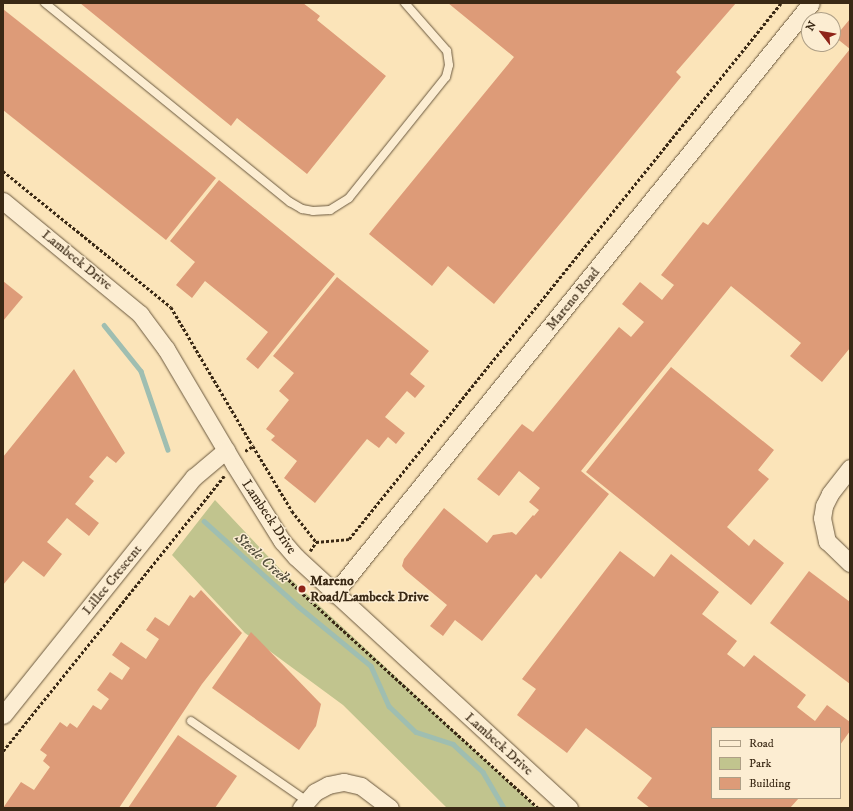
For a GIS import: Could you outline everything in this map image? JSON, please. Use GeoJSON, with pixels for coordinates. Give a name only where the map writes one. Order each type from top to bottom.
{"type":"FeatureCollection","features":[{"type":"Feature","properties":{"kind":"street","name":"Mareno Road"},"geometry":{"type":"LineString","coordinates":[[334,594],[805,5]]}},
{"type":"Feature","properties":{"kind":"street","name":"Lambeck Drive"},"geometry":{"type":"LineString","coordinates":[[3,200],[140,314],[166,349],[282,541],[302,563],[334,594],[570,808]]}},
{"type":"Feature","properties":{"kind":"street","name":"Lillee Crescent"},"geometry":{"type":"LineString","coordinates":[[3,715],[194,477],[230,457]]}},
{"type":"Feature","properties":{"kind":"street"},"geometry":{"type":"LineString","coordinates":[[850,468],[830,494],[824,506],[822,518],[827,541],[850,563]]}},
{"type":"Feature","properties":{"kind":"street"},"geometry":{"type":"LineString","coordinates":[[304,805],[328,785],[344,782],[361,786],[390,808]]}},
{"type":"Feature","properties":{"kind":"lane"},"geometry":{"type":"LineString","coordinates":[[45,3],[290,202],[313,212],[330,210],[349,198],[446,77],[449,66],[447,51],[405,3]]}},
{"type":"Feature","properties":{"kind":"lane"},"geometry":{"type":"LineString","coordinates":[[191,721],[304,805]]}},
{"type":"Feature","properties":{"kind":"path"},"geometry":{"type":"LineString","coordinates":[[316,542],[349,539],[781,3]]}},
{"type":"Feature","properties":{"kind":"path"},"geometry":{"type":"LineString","coordinates":[[3,751],[230,457],[253,446],[292,511],[316,542]]}},
{"type":"Feature","properties":{"kind":"path"},"geometry":{"type":"LineString","coordinates":[[316,542],[302,563],[285,576],[538,808]]}},
{"type":"Feature","properties":{"kind":"green space"},"geometry":{"type":"Polygon","coordinates":[[[215,500],[280,569],[537,808],[447,808],[343,705],[245,633],[172,555],[215,500]]]}},
{"type":"Feature","properties":{"kind":"building"},"geometry":{"type":"Polygon","coordinates":[[[80,3],[303,3],[320,16],[317,20],[386,76],[307,174],[237,118],[231,126],[80,3]]]}},
{"type":"Feature","properties":{"kind":"building"},"geometry":{"type":"Polygon","coordinates":[[[448,3],[736,3],[676,72],[681,77],[494,304],[448,266],[432,286],[369,234],[514,57],[448,3]]]}},
{"type":"Feature","properties":{"kind":"building"},"geometry":{"type":"Polygon","coordinates":[[[3,9],[216,178],[166,240],[3,110],[3,9]]]}},
{"type":"Feature","properties":{"kind":"building"},"geometry":{"type":"Polygon","coordinates":[[[850,19],[850,49],[841,42],[841,30],[850,19]]]}},
{"type":"Feature","properties":{"kind":"building"},"geometry":{"type":"Polygon","coordinates":[[[850,49],[850,348],[822,382],[790,356],[801,343],[731,286],[581,471],[609,494],[541,579],[536,574],[482,641],[455,620],[443,636],[430,626],[447,605],[405,570],[402,566],[404,559],[444,508],[487,543],[493,535],[512,532],[516,535],[533,515],[534,516],[539,510],[529,502],[540,488],[519,471],[499,496],[477,479],[522,424],[533,432],[619,327],[631,337],[644,322],[622,304],[640,282],[662,300],[674,285],[661,275],[703,222],[708,225],[850,49]]]}},
{"type":"Feature","properties":{"kind":"building"},"geometry":{"type":"Polygon","coordinates":[[[219,180],[335,274],[258,369],[246,359],[268,332],[205,281],[192,298],[176,285],[195,262],[170,241],[219,180]]]}},
{"type":"Feature","properties":{"kind":"building"},"geometry":{"type":"Polygon","coordinates":[[[337,277],[429,351],[410,374],[425,386],[415,398],[407,391],[385,417],[405,433],[396,444],[388,437],[379,448],[367,439],[315,503],[284,478],[297,461],[271,440],[275,436],[266,429],[289,400],[279,391],[294,373],[273,356],[337,277]]]}},
{"type":"Feature","properties":{"kind":"building"},"geometry":{"type":"Polygon","coordinates":[[[3,281],[23,297],[3,321],[3,281]]]}},
{"type":"Feature","properties":{"kind":"building"},"geometry":{"type":"Polygon","coordinates":[[[671,367],[774,450],[758,470],[769,479],[727,527],[749,546],[754,539],[784,563],[751,605],[586,472],[671,367]]]}},
{"type":"Feature","properties":{"kind":"building"},"geometry":{"type":"Polygon","coordinates":[[[74,369],[125,453],[116,463],[107,456],[89,477],[94,481],[75,504],[99,523],[89,536],[67,518],[47,542],[62,554],[44,577],[23,561],[3,585],[3,457],[74,369]]]}},
{"type":"Feature","properties":{"kind":"building"},"geometry":{"type":"Polygon","coordinates":[[[620,551],[654,577],[671,554],[719,592],[702,614],[737,641],[727,654],[744,667],[754,655],[806,695],[797,707],[815,721],[827,705],[850,722],[850,731],[841,744],[841,727],[711,727],[711,799],[798,799],[790,808],[650,808],[637,798],[652,778],[586,728],[567,753],[517,715],[536,689],[522,679],[620,551]]]}},
{"type":"Feature","properties":{"kind":"building"},"geometry":{"type":"Polygon","coordinates":[[[809,571],[850,602],[850,684],[770,623],[809,571]]]}},
{"type":"Feature","properties":{"kind":"building"},"geometry":{"type":"Polygon","coordinates":[[[201,590],[242,633],[202,684],[119,808],[3,808],[21,782],[34,790],[50,767],[43,761],[47,755],[40,750],[60,722],[67,727],[70,723],[77,728],[93,705],[101,710],[109,699],[97,690],[110,672],[122,680],[130,668],[112,655],[121,642],[146,659],[159,639],[146,630],[155,617],[169,626],[190,595],[194,598],[201,590]]]}},
{"type":"Feature","properties":{"kind":"building"},"geometry":{"type":"Polygon","coordinates":[[[251,632],[321,704],[316,726],[299,750],[212,688],[251,632]]]}},
{"type":"Feature","properties":{"kind":"building"},"geometry":{"type":"Polygon","coordinates":[[[178,735],[237,776],[215,808],[128,808],[178,735]]]}},
{"type":"Feature","properties":{"kind":"waterway","name":"Steele Creek"},"geometry":{"type":"LineString","coordinates":[[104,325],[141,371],[168,450]]}},
{"type":"Feature","properties":{"kind":"waterway","name":"Steele Creek"},"geometry":{"type":"LineString","coordinates":[[204,521],[298,606],[371,666],[389,706],[416,732],[453,744],[483,772],[504,808]]}},
{"type":"Feature","properties":{"kind":"place","name":"Mareno Road/Lambeck Drive"},"geometry":{"type":"Point","coordinates":[302,589]}}]}
